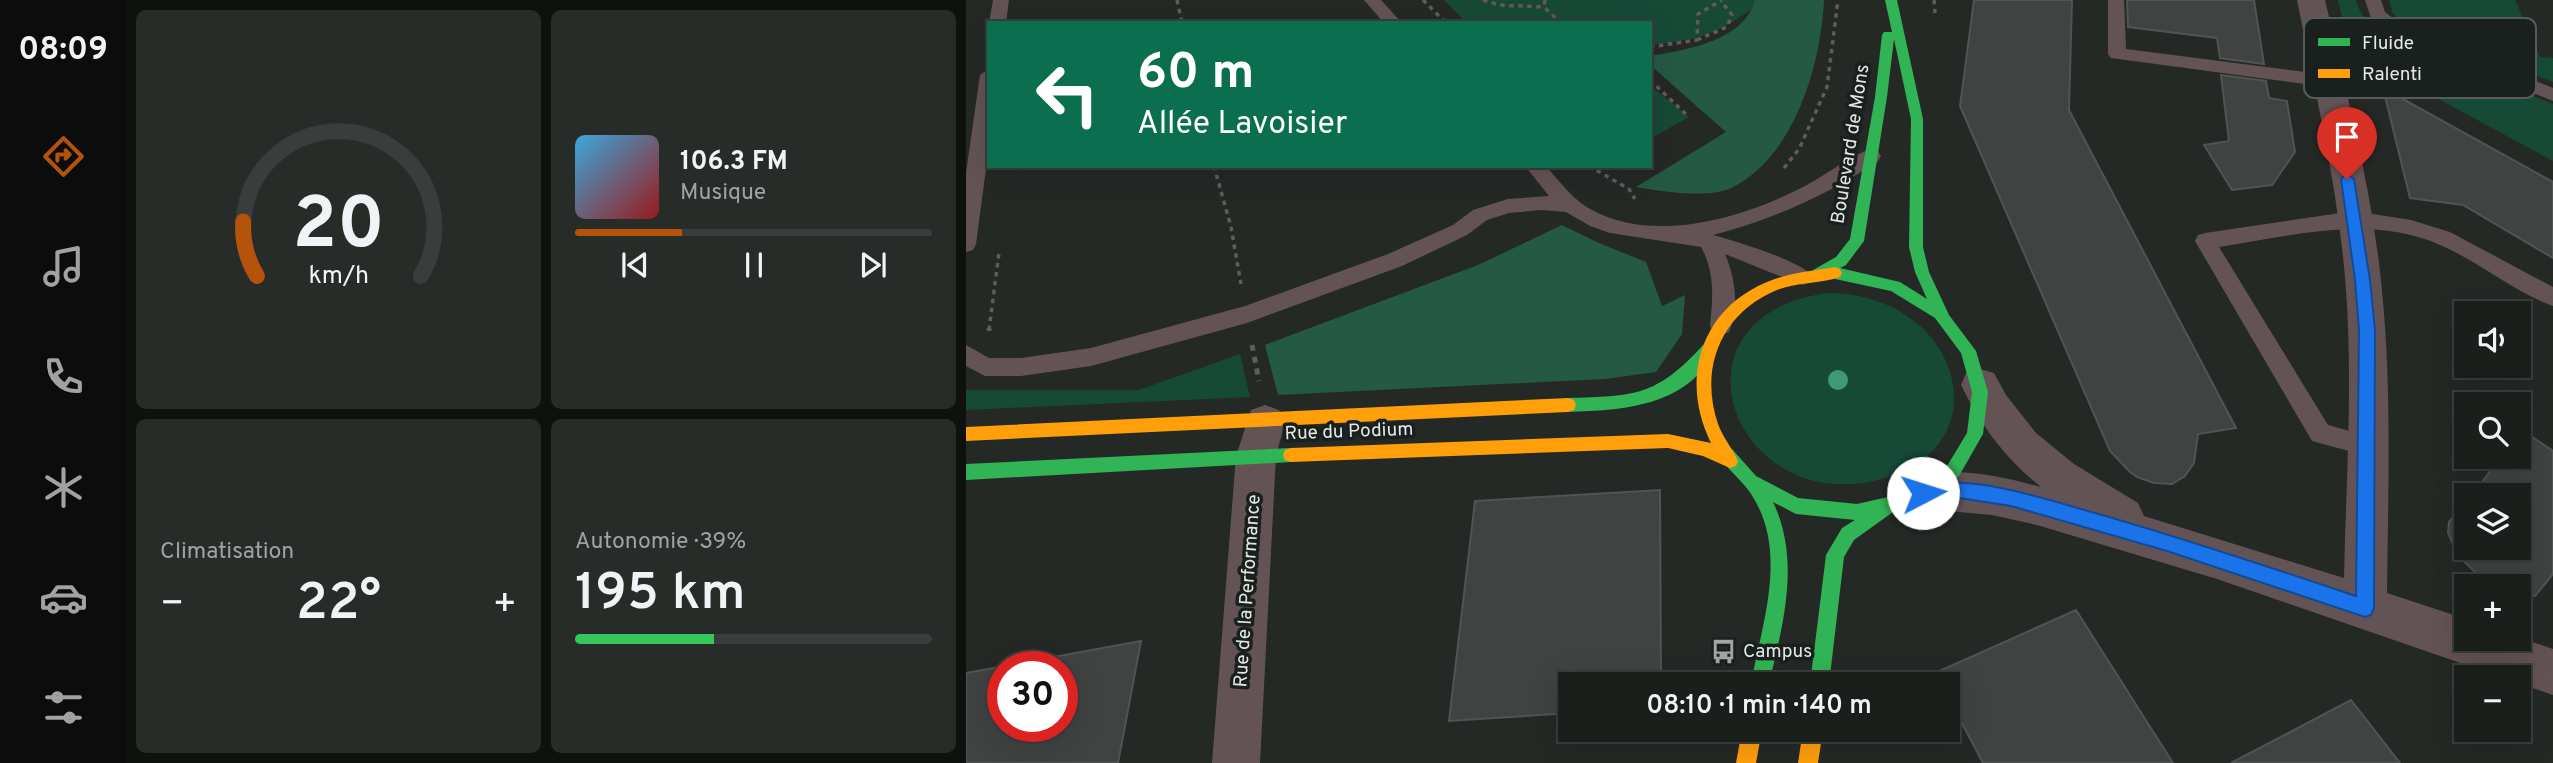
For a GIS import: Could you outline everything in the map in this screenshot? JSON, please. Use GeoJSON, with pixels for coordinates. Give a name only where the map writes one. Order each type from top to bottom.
{"type":"FeatureCollection","features":[{"type":"Feature","properties":{"kind":"main road","name":"Boulevard de Mons"},"geometry":{"type":"LineString","coordinates":[[1810,275],[1842,261],[1854,247],[1881,97],[1891,1]]}},
{"type":"Feature","properties":{"kind":"main road","name":"Boulevard de Mons"},"geometry":{"type":"LineString","coordinates":[[1891,1],[1917,119],[1916,247],[1922,272],[1943,315]]}},
{"type":"Feature","properties":{"kind":"main road"},"geometry":{"type":"LineString","coordinates":[[1762,672],[1779,555],[1769,510],[1754,484],[1730,461],[1712,434],[1703,406],[1701,377],[1708,350],[1721,326],[1756,294],[1810,275],[1852,274],[1886,282],[1916,295],[1943,315],[1968,348],[1980,386],[1980,416],[1970,446],[1950,472],[1848,534],[1835,555],[1820,672]]}},
{"type":"Feature","properties":{"kind":"main road","name":"Rue du Podium"},"geometry":{"type":"LineString","coordinates":[[966,472],[1261,438],[1638,402],[1659,397],[1677,386],[1708,350]]}},
{"type":"Feature","properties":{"kind":"main road","name":"Rue du Podium"},"geometry":{"type":"LineString","coordinates":[[966,434],[1668,441],[1706,449],[1730,461]]}},
{"type":"Feature","properties":{"kind":"main road"},"geometry":{"type":"LineString","coordinates":[[1754,484],[1785,500],[1820,510],[1856,513],[1907,500]]}},
{"type":"Feature","properties":{"kind":"main road"},"geometry":{"type":"LineString","coordinates":[[1746,763],[1750,742]]}},
{"type":"Feature","properties":{"kind":"main road"},"geometry":{"type":"LineString","coordinates":[[1808,763],[1811,742]]}},
{"type":"Feature","properties":{"kind":"street"},"geometry":{"type":"LineString","coordinates":[[2311,0],[2315,18]]}},
{"type":"Feature","properties":{"kind":"street"},"geometry":{"type":"LineString","coordinates":[[2331,98],[2354,219],[2367,330],[2365,608]]}},
{"type":"Feature","properties":{"kind":"street"},"geometry":{"type":"LineString","coordinates":[[1980,386],[1991,409],[2004,427],[2035,458],[2078,489],[2167,542]]}},
{"type":"Feature","properties":{"kind":"street","name":"Rue de la Performance"},"geometry":{"type":"LineString","coordinates":[[1236,763],[1261,438]]}},
{"type":"Feature","properties":{"kind":"street"},"geometry":{"type":"LineString","coordinates":[[1907,500],[1953,490],[2011,498],[2167,542],[2553,672]]}},
{"type":"Feature","properties":{"kind":"lane"},"geometry":{"type":"LineString","coordinates":[[997,21],[1001,0]]}},
{"type":"Feature","properties":{"kind":"lane"},"geometry":{"type":"LineString","coordinates":[[1372,0],[1392,21]]}},
{"type":"Feature","properties":{"kind":"lane"},"geometry":{"type":"LineString","coordinates":[[2116,0],[2117,54],[2304,78]]}},
{"type":"Feature","properties":{"kind":"lane"},"geometry":{"type":"LineString","coordinates":[[2373,0],[2377,14],[2382,18]]}},
{"type":"Feature","properties":{"kind":"lane"},"geometry":{"type":"LineString","coordinates":[[2536,88],[2553,95]]}},
{"type":"Feature","properties":{"kind":"lane"},"geometry":{"type":"LineString","coordinates":[[966,244],[987,90]]}},
{"type":"Feature","properties":{"kind":"lane"},"geometry":{"type":"LineString","coordinates":[[1676,234],[1716,227],[1774,211],[1842,176],[1871,156]]}},
{"type":"Feature","properties":{"kind":"lane"},"geometry":{"type":"LineString","coordinates":[[1536,168],[1568,205],[1587,217],[1610,225],[1676,234],[1708,242],[1810,275]]}},
{"type":"Feature","properties":{"kind":"lane"},"geometry":{"type":"LineString","coordinates":[[966,354],[985,367],[1021,367],[1091,357],[1247,314],[1395,260],[1460,230],[1480,215],[1508,206],[1541,203],[1568,205]]}},
{"type":"Feature","properties":{"kind":"lane"},"geometry":{"type":"LineString","coordinates":[[2367,445],[2319,433],[2205,241],[2354,219],[2411,228],[2443,237],[2473,251],[2553,297]]}},
{"type":"Feature","properties":{"kind":"lane"},"geometry":{"type":"LineString","coordinates":[[1708,242],[1717,256],[1723,284],[1721,326]]}},
{"type":"Feature","properties":{"kind":"path"},"geometry":{"type":"LineString","coordinates":[[1177,0],[1182,21]]}},
{"type":"Feature","properties":{"kind":"path"},"geometry":{"type":"LineString","coordinates":[[1423,0],[1444,21]]}},
{"type":"Feature","properties":{"kind":"path"},"geometry":{"type":"LineString","coordinates":[[1483,0],[1499,5],[1544,7],[1559,21]]}},
{"type":"Feature","properties":{"kind":"path"},"geometry":{"type":"LineString","coordinates":[[1544,7],[1545,0]]}},
{"type":"Feature","properties":{"kind":"path"},"geometry":{"type":"LineString","coordinates":[[1783,170],[1799,149],[1827,87],[1838,0]]}},
{"type":"Feature","properties":{"kind":"path"},"geometry":{"type":"LineString","coordinates":[[1652,47],[1697,40],[1727,27],[1732,15],[1722,1],[1698,14],[1697,40]]}},
{"type":"Feature","properties":{"kind":"path"},"geometry":{"type":"LineString","coordinates":[[1652,82],[1689,117]]}},
{"type":"Feature","properties":{"kind":"path"},"geometry":{"type":"LineString","coordinates":[[1593,168],[1629,188],[1637,202]]}},
{"type":"Feature","properties":{"kind":"path"},"geometry":{"type":"LineString","coordinates":[[985,367],[1000,251]]}},
{"type":"Feature","properties":{"kind":"green space"},"geometry":{"type":"Polygon","coordinates":[[[1444,0],[1755,0],[1752,9],[1715,31],[1692,39],[1652,45],[1652,21],[1465,21],[1444,0]]]}},
{"type":"Feature","properties":{"kind":"green space"},"geometry":{"type":"Polygon","coordinates":[[[1755,0],[1824,0],[1822,26],[1810,80],[1800,107],[1772,155],[1753,174],[1722,191],[1697,194],[1636,187],[1726,132],[1652,67],[1652,56],[1712,41],[1739,25],[1749,14],[1755,0]]]}},
{"type":"Feature","properties":{"kind":"green space"},"geometry":{"type":"Polygon","coordinates":[[[2338,0],[2356,0],[2365,18],[2342,18],[2338,0]]]}},
{"type":"Feature","properties":{"kind":"green space"},"geometry":{"type":"Polygon","coordinates":[[[2389,0],[2515,0],[2523,18],[2398,18],[2393,14],[2389,0]]]}},
{"type":"Feature","properties":{"kind":"green space"},"geometry":{"type":"Polygon","coordinates":[[[2536,48],[2540,57],[2553,58],[2553,82],[2536,75],[2536,48]]]}},
{"type":"Feature","properties":{"kind":"green space"},"geometry":{"type":"Polygon","coordinates":[[[1652,87],[1689,117],[1652,138],[1652,87]]]}},
{"type":"Feature","properties":{"kind":"green space"},"geometry":{"type":"Polygon","coordinates":[[[2536,97],[2553,104],[2553,161],[2437,98],[2536,97]]]}},
{"type":"Feature","properties":{"kind":"green space"},"geometry":{"type":"Polygon","coordinates":[[[1562,225],[1646,262],[1662,306],[1685,295],[1682,334],[1656,372],[1605,379],[1278,395],[1265,345],[1478,265],[1562,225]]]}},
{"type":"Feature","properties":{"kind":"green space"},"geometry":{"type":"Polygon","coordinates":[[[1828,293],[1874,300],[1911,319],[1937,345],[1952,376],[1953,409],[1942,440],[1916,465],[1874,481],[1824,483],[1783,468],[1752,441],[1734,407],[1731,370],[1744,336],[1776,309],[1828,293]]]}},
{"type":"Feature","properties":{"kind":"green space"},"geometry":{"type":"Polygon","coordinates":[[[1240,354],[1250,397],[966,410],[966,390],[1139,390],[1240,354]]]}},
{"type":"Feature","properties":{"kind":"building"},"geometry":{"type":"Polygon","coordinates":[[[1974,0],[2072,0],[2069,110],[2236,428],[2198,434],[2194,463],[2185,476],[2172,484],[2154,483],[2137,477],[2110,451],[1960,106],[1974,0]]]}},
{"type":"Feature","properties":{"kind":"building"},"geometry":{"type":"Polygon","coordinates":[[[2127,0],[2254,0],[2264,64],[2220,58],[2217,38],[2128,27],[2127,0]]]}},
{"type":"Feature","properties":{"kind":"building"},"geometry":{"type":"Polygon","coordinates":[[[2221,75],[2266,81],[2269,98],[2287,101],[2295,152],[2272,185],[2232,190],[2204,145],[2229,141],[2221,75]]]}},
{"type":"Feature","properties":{"kind":"building"},"geometry":{"type":"Polygon","coordinates":[[[2385,98],[2401,98],[2553,182],[2553,258],[2463,205],[2410,198],[2385,98]]]}},
{"type":"Feature","properties":{"kind":"building"},"geometry":{"type":"Polygon","coordinates":[[[2531,436],[2553,451],[2553,574],[2535,596],[2531,596],[2531,574],[2477,574],[2462,560],[2531,560],[2531,483],[2481,483],[2492,469],[2531,469],[2531,436]]]}},
{"type":"Feature","properties":{"kind":"building"},"geometry":{"type":"Polygon","coordinates":[[[1660,490],[1661,672],[1558,672],[1558,714],[1449,721],[1475,501],[1660,490]]]}},
{"type":"Feature","properties":{"kind":"building"},"geometry":{"type":"Polygon","coordinates":[[[2454,516],[2454,546],[2448,533],[2449,522],[2454,516]]]}},
{"type":"Feature","properties":{"kind":"building"},"geometry":{"type":"Polygon","coordinates":[[[2076,610],[2173,763],[1983,763],[1960,720],[1960,672],[1937,672],[2076,610]]]}},
{"type":"Feature","properties":{"kind":"building"},"geometry":{"type":"Polygon","coordinates":[[[1141,641],[1118,763],[966,763],[966,673],[987,669],[987,742],[1078,742],[1078,653],[1141,641]]]}},
{"type":"Feature","properties":{"kind":"building"},"geometry":{"type":"Polygon","coordinates":[[[2351,700],[2400,763],[2231,763],[2351,700]]]}},
{"type":"Feature","properties":{"kind":"traffic: fast"},"geometry":{"type":"LineString","coordinates":[[1891,0],[1917,119],[1916,247],[1922,272],[1942,314]]}},
{"type":"Feature","properties":{"kind":"traffic: fast"},"geometry":{"type":"LineString","coordinates":[[1818,274],[1841,261],[1857,241],[1881,97],[1888,35]]}},
{"type":"Feature","properties":{"kind":"traffic: fast"},"geometry":{"type":"LineString","coordinates":[[1726,454],[1750,481],[1796,506],[1857,512],[1914,499],[1953,471],[1975,434],[1980,392],[1968,351],[1940,314],[1895,286],[1835,273]]}},
{"type":"Feature","properties":{"kind":"traffic: fast"},"geometry":{"type":"LineString","coordinates":[[1568,405],[1646,398],[1676,382],[1708,350]]}},
{"type":"Feature","properties":{"kind":"traffic: fast"},"geometry":{"type":"LineString","coordinates":[[966,472],[1291,455]]}},
{"type":"Feature","properties":{"kind":"traffic: fast"},"geometry":{"type":"LineString","coordinates":[[1754,484],[1771,518],[1780,562],[1777,604],[1763,672]]}},
{"type":"Feature","properties":{"kind":"traffic: fast"},"geometry":{"type":"LineString","coordinates":[[1821,672],[1835,555],[1848,534],[1886,509]]}},
{"type":"Feature","properties":{"kind":"traffic: slow"},"geometry":{"type":"LineString","coordinates":[[1726,454],[1709,421],[1704,394],[1706,356],[1716,335],[1741,306],[1761,291],[1786,281],[1835,273]]}},
{"type":"Feature","properties":{"kind":"traffic: slow"},"geometry":{"type":"LineString","coordinates":[[966,434],[1568,405]]}},
{"type":"Feature","properties":{"kind":"traffic: slow"},"geometry":{"type":"LineString","coordinates":[[1291,455],[1668,441],[1706,449],[1730,461]]}},
{"type":"Feature","properties":{"kind":"traffic: slow"},"geometry":{"type":"LineString","coordinates":[[1746,763],[1750,742]]}},
{"type":"Feature","properties":{"kind":"traffic: slow"},"geometry":{"type":"LineString","coordinates":[[1808,763],[1811,742]]}},
{"type":"Feature","properties":{"kind":"place","name":"Campus"},"geometry":{"type":"Point","coordinates":[1723,652]}},
{"type":"Feature","properties":{"kind":"route"},"geometry":{"type":"LineString","coordinates":[[1923,493],[1953,490],[2011,498],[2167,542],[2365,608],[2367,330],[2363,280],[2347,179]]}}]}
